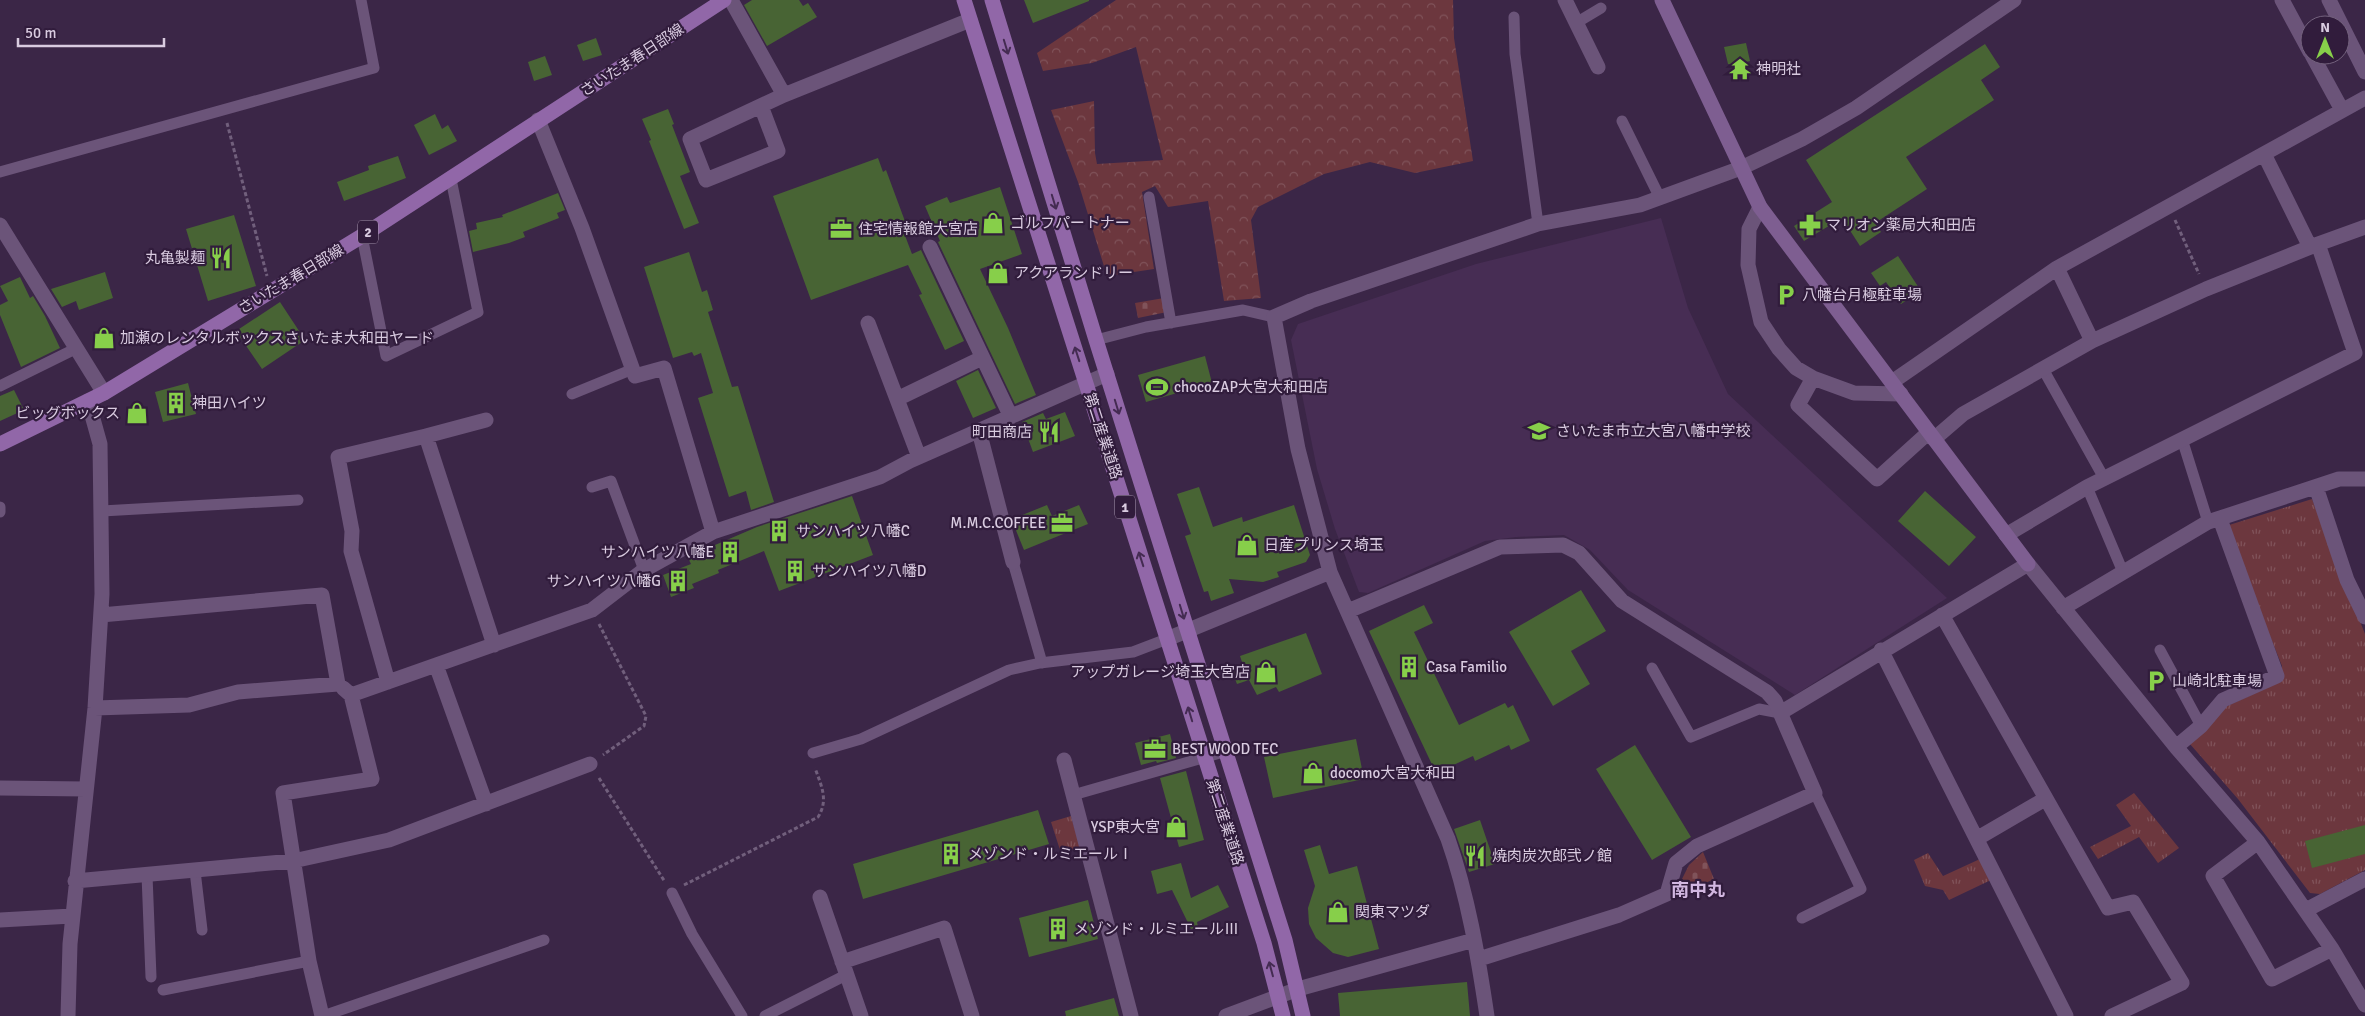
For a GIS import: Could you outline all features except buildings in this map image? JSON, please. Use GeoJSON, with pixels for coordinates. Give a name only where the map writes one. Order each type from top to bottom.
{"type":"FeatureCollection","features":[{"type":"Feature","properties":{"kind":"main road","name":"さいたま春日部線"},"geometry":{"type":"LineString","coordinates":[[0,444],[104,393],[271,292],[362,236],[724,0]]}},
{"type":"Feature","properties":{"kind":"main road","name":"第二産業道路"},"geometry":{"type":"LineString","coordinates":[[964,0],[1264,944],[1283,1016]]}},
{"type":"Feature","properties":{"kind":"main road","name":"第二産業道路"},"geometry":{"type":"LineString","coordinates":[[992,0],[1096,340],[1285,940],[1303,1016]]}},
{"type":"Feature","properties":{"kind":"street"},"geometry":{"type":"LineString","coordinates":[[730,0],[784,95]]}},
{"type":"Feature","properties":{"kind":"street"},"geometry":{"type":"LineString","coordinates":[[1565,0],[1598,67]]}},
{"type":"Feature","properties":{"kind":"street"},"geometry":{"type":"LineString","coordinates":[[1662,0],[1760,207],[2028,564],[2176,747],[2258,842],[2332,949],[2365,1005]]}},
{"type":"Feature","properties":{"kind":"street"},"geometry":{"type":"LineString","coordinates":[[1487,1016],[1479,959],[1460,872],[1448,839],[1330,572],[1298,449],[1274,317],[1312,301],[1538,224],[1640,206],[1741,168],[1802,139],[1856,108],[2014,0]]}},
{"type":"Feature","properties":{"kind":"street"},"geometry":{"type":"LineString","coordinates":[[2282,0],[2300,33]]}},
{"type":"Feature","properties":{"kind":"street"},"geometry":{"type":"LineString","coordinates":[[2329,0],[2365,72]]}},
{"type":"Feature","properties":{"kind":"street"},"geometry":{"type":"LineString","coordinates":[[761,106],[778,151],[706,180],[690,139],[784,95],[970,20]]}},
{"type":"Feature","properties":{"kind":"street"},"geometry":{"type":"LineString","coordinates":[[2317,65],[2342,110]]}},
{"type":"Feature","properties":{"kind":"street"},"geometry":{"type":"LineString","coordinates":[[1760,207],[1749,230],[1748,265],[1761,322],[1779,349],[1796,368],[1813,378],[1854,392],[1896,388],[2057,268],[2365,98]]}},
{"type":"Feature","properties":{"kind":"street"},"geometry":{"type":"LineString","coordinates":[[538,120],[582,228],[635,376],[664,368],[713,532]]}},
{"type":"Feature","properties":{"kind":"street"},"geometry":{"type":"LineString","coordinates":[[2006,535],[2104,478],[2355,353],[2314,246],[2264,154]]}},
{"type":"Feature","properties":{"kind":"street"},"geometry":{"type":"LineString","coordinates":[[0,225],[104,393]]}},
{"type":"Feature","properties":{"kind":"street"},"geometry":{"type":"LineString","coordinates":[[1813,378],[1798,404],[1878,480],[1931,435],[1963,414],[2092,341],[2206,289],[2365,227]]}},
{"type":"Feature","properties":{"kind":"street"},"geometry":{"type":"LineString","coordinates":[[930,247],[1011,417]]}},
{"type":"Feature","properties":{"kind":"street"},"geometry":{"type":"LineString","coordinates":[[2057,268],[2092,341]]}},
{"type":"Feature","properties":{"kind":"street"},"geometry":{"type":"LineString","coordinates":[[868,323],[919,457]]}},
{"type":"Feature","properties":{"kind":"street"},"geometry":{"type":"LineString","coordinates":[[897,399],[982,358]]}},
{"type":"Feature","properties":{"kind":"street"},"geometry":{"type":"LineString","coordinates":[[351,695],[592,610],[644,570],[713,532],[880,477],[919,457],[1107,374]]}},
{"type":"Feature","properties":{"kind":"street"},"geometry":{"type":"LineString","coordinates":[[68,1016],[72,916],[95,708],[101,615],[102,511],[100,444],[88,401]]}},
{"type":"Feature","properties":{"kind":"street"},"geometry":{"type":"LineString","coordinates":[[388,682],[351,551],[352,531],[338,457],[486,420]]}},
{"type":"Feature","properties":{"kind":"street"},"geometry":{"type":"LineString","coordinates":[[979,431],[1013,562]]}},
{"type":"Feature","properties":{"kind":"street"},"geometry":{"type":"LineString","coordinates":[[426,436],[494,645]]}},
{"type":"Feature","properties":{"kind":"street"},"geometry":{"type":"LineString","coordinates":[[2063,608],[2122,572],[2214,521],[2339,480],[2365,479]]}},
{"type":"Feature","properties":{"kind":"street"},"geometry":{"type":"LineString","coordinates":[[2316,487],[2348,580],[2365,617]]}},
{"type":"Feature","properties":{"kind":"street"},"geometry":{"type":"LineString","coordinates":[[2176,747],[2201,726],[2223,700],[2276,676],[2214,521]]}},
{"type":"Feature","properties":{"kind":"street"},"geometry":{"type":"LineString","coordinates":[[1348,611],[1500,547],[1563,545],[1579,553],[1622,601],[1767,692],[1775,701],[1816,793],[1697,846],[1676,863],[1667,894],[1619,915],[1479,959]]}},
{"type":"Feature","properties":{"kind":"street"},"geometry":{"type":"LineString","coordinates":[[1780,713],[1881,650],[2028,564]]}},
{"type":"Feature","properties":{"kind":"street"},"geometry":{"type":"LineString","coordinates":[[1167,639],[1188,632],[1330,572]]}},
{"type":"Feature","properties":{"kind":"street"},"geometry":{"type":"LineString","coordinates":[[101,615],[322,595],[338,684],[351,695],[372,779],[283,793],[292,861],[309,961],[322,1016]]}},
{"type":"Feature","properties":{"kind":"street"},"geometry":{"type":"LineString","coordinates":[[1942,615],[2108,908],[2132,902],[2182,983],[2112,1016]]}},
{"type":"Feature","properties":{"kind":"street"},"geometry":{"type":"LineString","coordinates":[[1881,650],[1978,838],[2066,1016]]}},
{"type":"Feature","properties":{"kind":"street"},"geometry":{"type":"LineString","coordinates":[[436,665],[486,804]]}},
{"type":"Feature","properties":{"kind":"street"},"geometry":{"type":"LineString","coordinates":[[95,708],[189,706],[238,692],[338,684]]}},
{"type":"Feature","properties":{"kind":"street"},"geometry":{"type":"LineString","coordinates":[[1064,760],[1130,1016]]}},
{"type":"Feature","properties":{"kind":"street"},"geometry":{"type":"LineString","coordinates":[[75,881],[292,861],[389,840],[590,764]]}},
{"type":"Feature","properties":{"kind":"street"},"geometry":{"type":"LineString","coordinates":[[0,788],[86,789]]}},
{"type":"Feature","properties":{"kind":"street"},"geometry":{"type":"LineString","coordinates":[[1978,838],[2045,799]]}},
{"type":"Feature","properties":{"kind":"street"},"geometry":{"type":"LineString","coordinates":[[2258,842],[2213,876],[2272,980],[2332,949]]}},
{"type":"Feature","properties":{"kind":"street"},"geometry":{"type":"LineString","coordinates":[[2306,910],[2365,879]]}},
{"type":"Feature","properties":{"kind":"street"},"geometry":{"type":"LineString","coordinates":[[820,897],[861,1016]]}},
{"type":"Feature","properties":{"kind":"street"},"geometry":{"type":"LineString","coordinates":[[0,920],[72,916]]}},
{"type":"Feature","properties":{"kind":"street"},"geometry":{"type":"LineString","coordinates":[[844,969],[944,928],[972,1016]]}},
{"type":"Feature","properties":{"kind":"street"},"geometry":{"type":"LineString","coordinates":[[1226,1016],[1298,989],[1474,940]]}},
{"type":"Feature","properties":{"kind":"street"},"geometry":{"type":"LineString","coordinates":[[2361,1016],[2365,1014]]}},
{"type":"Feature","properties":{"kind":"lane"},"geometry":{"type":"LineString","coordinates":[[0,172],[374,68],[361,0]]}},
{"type":"Feature","properties":{"kind":"lane"},"geometry":{"type":"LineString","coordinates":[[1576,23],[1601,8]]}},
{"type":"Feature","properties":{"kind":"lane"},"geometry":{"type":"LineString","coordinates":[[1514,17],[1514,54],[1538,224]]}},
{"type":"Feature","properties":{"kind":"lane"},"geometry":{"type":"LineString","coordinates":[[1622,121],[1660,198]]}},
{"type":"Feature","properties":{"kind":"lane"},"geometry":{"type":"LineString","coordinates":[[362,236],[386,356],[478,312],[450,179]]}},
{"type":"Feature","properties":{"kind":"lane"},"geometry":{"type":"LineString","coordinates":[[1149,197],[1171,323]]}},
{"type":"Feature","properties":{"kind":"lane"},"geometry":{"type":"LineString","coordinates":[[1096,340],[1171,323],[1243,310],[1274,317]]}},
{"type":"Feature","properties":{"kind":"lane"},"geometry":{"type":"LineString","coordinates":[[0,386],[77,348]]}},
{"type":"Feature","properties":{"kind":"lane"},"geometry":{"type":"LineString","coordinates":[[572,394],[632,368]]}},
{"type":"Feature","properties":{"kind":"lane"},"geometry":{"type":"LineString","coordinates":[[2043,369],[2104,478]]}},
{"type":"Feature","properties":{"kind":"lane"},"geometry":{"type":"LineString","coordinates":[[2182,439],[2214,521]]}},
{"type":"Feature","properties":{"kind":"lane"},"geometry":{"type":"LineString","coordinates":[[592,487],[611,481],[644,570]]}},
{"type":"Feature","properties":{"kind":"lane"},"geometry":{"type":"LineString","coordinates":[[2087,487],[2122,572]]}},
{"type":"Feature","properties":{"kind":"lane"},"geometry":{"type":"LineString","coordinates":[[102,511],[298,500]]}},
{"type":"Feature","properties":{"kind":"lane"},"geometry":{"type":"LineString","coordinates":[[1013,562],[1042,663]]}},
{"type":"Feature","properties":{"kind":"lane"},"geometry":{"type":"LineString","coordinates":[[814,753],[861,738],[1009,670],[1042,663],[1133,652],[1167,639]]}},
{"type":"Feature","properties":{"kind":"lane"},"geometry":{"type":"LineString","coordinates":[[2160,650],[2201,726]]}},
{"type":"Feature","properties":{"kind":"lane"},"geometry":{"type":"LineString","coordinates":[[1652,668],[1691,737],[1758,709],[1780,713]]}},
{"type":"Feature","properties":{"kind":"lane"},"geometry":{"type":"LineString","coordinates":[[1073,795],[1227,752]]}},
{"type":"Feature","properties":{"kind":"lane"},"geometry":{"type":"LineString","coordinates":[[1802,918],[1861,889],[1816,793]]}},
{"type":"Feature","properties":{"kind":"lane"},"geometry":{"type":"LineString","coordinates":[[196,871],[202,930]]}},
{"type":"Feature","properties":{"kind":"lane"},"geometry":{"type":"LineString","coordinates":[[148,875],[151,976]]}},
{"type":"Feature","properties":{"kind":"lane"},"geometry":{"type":"LineString","coordinates":[[672,892],[692,934],[742,1016]]}},
{"type":"Feature","properties":{"kind":"lane"},"geometry":{"type":"LineString","coordinates":[[322,1016],[544,940]]}},
{"type":"Feature","properties":{"kind":"lane"},"geometry":{"type":"LineString","coordinates":[[163,990],[309,961]]}},
{"type":"Feature","properties":{"kind":"lane"},"geometry":{"type":"LineString","coordinates":[[765,1016],[844,969]]}},
{"type":"Feature","properties":{"kind":"path"},"geometry":{"type":"LineString","coordinates":[[224,110],[271,292]]}},
{"type":"Feature","properties":{"kind":"path"},"geometry":{"type":"LineString","coordinates":[[2168,206],[2206,289]]}},
{"type":"Feature","properties":{"kind":"path"},"geometry":{"type":"LineString","coordinates":[[592,610],[646,716],[644,726],[590,764],[672,892],[818,817],[824,808],[824,794],[812,759],[814,753]]}},
{"type":"Feature","properties":{"kind":"shaded area","name":"さいたま市立大宮八幡中学校"},"geometry":{"type":"Polygon","coordinates":[[[1661,218],[1688,308],[1728,394],[1947,598],[1795,695],[1628,590],[1590,550],[1564,535],[1516,537],[1485,541],[1368,593],[1359,592],[1335,529],[1317,469],[1291,340],[1298,324],[1476,264],[1661,218]]]}},
{"type":"Feature","properties":{"kind":"green space"},"geometry":{"type":"Polygon","coordinates":[[[1116,0],[1453,0],[1454,38],[1473,161],[1415,173],[1370,162],[1324,174],[1258,207],[1251,220],[1261,298],[1224,301],[1208,201],[1168,207],[1155,186],[1142,192],[1154,269],[1107,276],[1078,182],[1051,110],[1094,101],[1097,164],[1163,160],[1136,47],[1092,63],[1043,71],[1037,53],[1116,0]]]}},
{"type":"Feature","properties":{"kind":"green space"},"geometry":{"type":"Polygon","coordinates":[[[1164,298],[1167,312],[1138,318],[1135,303],[1164,298]]]}},
{"type":"Feature","properties":{"kind":"green space"},"geometry":{"type":"Polygon","coordinates":[[[2312,499],[2365,634],[2365,870],[2320,894],[2310,893],[2238,799],[2190,744],[2227,706],[2282,681],[2282,666],[2226,526],[2312,499]]]}},
{"type":"Feature","properties":{"kind":"green space"},"geometry":{"type":"Polygon","coordinates":[[[2134,793],[2179,848],[2158,863],[2139,837],[2098,859],[2090,847],[2131,826],[2116,805],[2134,793]]]}},
{"type":"Feature","properties":{"kind":"green space"},"geometry":{"type":"Polygon","coordinates":[[[1071,816],[1080,847],[1061,853],[1051,822],[1071,816]]]}},
{"type":"Feature","properties":{"kind":"green space"},"geometry":{"type":"Polygon","coordinates":[[[1703,852],[1714,879],[1684,893],[1680,883],[1689,865],[1703,852]]]}},
{"type":"Feature","properties":{"kind":"green space"},"geometry":{"type":"Polygon","coordinates":[[[1928,853],[1943,876],[1980,859],[1991,880],[1949,900],[1943,890],[1925,886],[1914,860],[1928,853]]]}},
{"type":"Feature","properties":{"kind":"place","name":"神明社"},"geometry":{"type":"Point","coordinates":[1740,69]}},
{"type":"Feature","properties":{"kind":"place","name":"ゴルフパートナー"},"geometry":{"type":"Point","coordinates":[993,223]}},
{"type":"Feature","properties":{"kind":"place","name":"マリオン薬局大和田店"},"geometry":{"type":"Point","coordinates":[1810,225]}},
{"type":"Feature","properties":{"kind":"place","name":"住宅情報館大宮店"},"geometry":{"type":"Point","coordinates":[841,229]}},
{"type":"Feature","properties":{"kind":"place","name":"丸亀製麺"},"geometry":{"type":"Point","coordinates":[221,258]}},
{"type":"Feature","properties":{"kind":"place","name":"アクアランドリー"},"geometry":{"type":"Point","coordinates":[998,273]}},
{"type":"Feature","properties":{"kind":"place","name":"八幡台月極駐車場"},"geometry":{"type":"Point","coordinates":[1786,295]}},
{"type":"Feature","properties":{"kind":"place","name":"加瀬のレンタルボックスさいたま大和田ヤード"},"geometry":{"type":"Point","coordinates":[104,338]}},
{"type":"Feature","properties":{"kind":"place","name":"chocoZAP大宮大和田店"},"geometry":{"type":"Point","coordinates":[1157,387]}},
{"type":"Feature","properties":{"kind":"place","name":"神田ハイツ"},"geometry":{"type":"Point","coordinates":[176,403]}},
{"type":"Feature","properties":{"kind":"place","name":"ビッグボックス"},"geometry":{"type":"Point","coordinates":[137,413]}},
{"type":"Feature","properties":{"kind":"place","name":"さいたま市立大宮八幡中学校"},"geometry":{"type":"Point","coordinates":[1539,431]}},
{"type":"Feature","properties":{"kind":"place","name":"町田商店"},"geometry":{"type":"Point","coordinates":[1049,432]}},
{"type":"Feature","properties":{"kind":"place","name":"M.M.C.COFFEE"},"geometry":{"type":"Point","coordinates":[1062,523]}},
{"type":"Feature","properties":{"kind":"place","name":"サンハイツ八幡C"},"geometry":{"type":"Point","coordinates":[779,531]}},
{"type":"Feature","properties":{"kind":"place","name":"日産プリンス埼玉"},"geometry":{"type":"Point","coordinates":[1247,545]}},
{"type":"Feature","properties":{"kind":"place","name":"サンハイツ八幡E"},"geometry":{"type":"Point","coordinates":[730,552]}},
{"type":"Feature","properties":{"kind":"place","name":"サンハイツ八幡D"},"geometry":{"type":"Point","coordinates":[795,571]}},
{"type":"Feature","properties":{"kind":"place","name":"サンハイツ八幡G"},"geometry":{"type":"Point","coordinates":[678,581]}},
{"type":"Feature","properties":{"kind":"place","name":"Casa Familio"},"geometry":{"type":"Point","coordinates":[1409,667]}},
{"type":"Feature","properties":{"kind":"place","name":"アップガレージ埼玉大宮店"},"geometry":{"type":"Point","coordinates":[1266,672]}},
{"type":"Feature","properties":{"kind":"place","name":"山崎北駐車場"},"geometry":{"type":"Point","coordinates":[2156,681]}},
{"type":"Feature","properties":{"kind":"place","name":"BEST WOOD TEC"},"geometry":{"type":"Point","coordinates":[1155,749]}},
{"type":"Feature","properties":{"kind":"place","name":"docomo大宮大和田"},"geometry":{"type":"Point","coordinates":[1313,773]}},
{"type":"Feature","properties":{"kind":"place","name":"YSP東大宮"},"geometry":{"type":"Point","coordinates":[1176,827]}},
{"type":"Feature","properties":{"kind":"place","name":"メゾンド・ルミエールⅠ"},"geometry":{"type":"Point","coordinates":[951,854]}},
{"type":"Feature","properties":{"kind":"place","name":"焼肉炭次郎弐ノ館"},"geometry":{"type":"Point","coordinates":[1475,856]}},
{"type":"Feature","properties":{"kind":"place","name":"関東マツダ"},"geometry":{"type":"Point","coordinates":[1338,912]}},
{"type":"Feature","properties":{"kind":"place","name":"メゾンド・ルミエールⅢ"},"geometry":{"type":"Point","coordinates":[1058,929]}},
{"type":"Feature","properties":{"kind":"district","name":"南中丸"},"geometry":{"type":"Point","coordinates":[1698,890]}}]}
